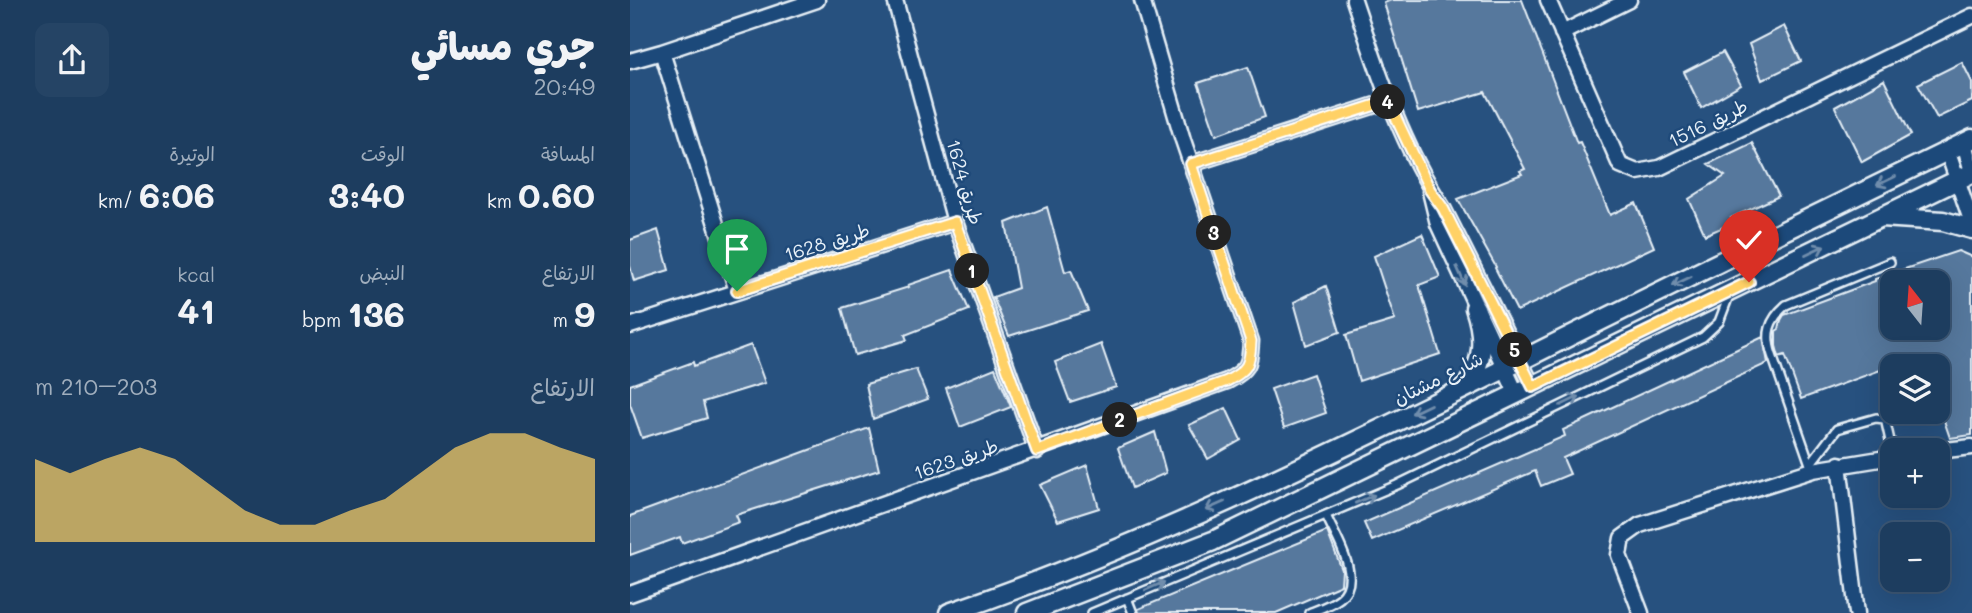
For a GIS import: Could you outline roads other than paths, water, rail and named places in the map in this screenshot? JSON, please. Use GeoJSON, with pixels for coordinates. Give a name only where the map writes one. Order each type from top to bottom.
{"type":"FeatureCollection","features":[{"type":"Feature","properties":{"kind":"street"},"geometry":{"type":"LineString","coordinates":[[630,61],[817,0]]}},
{"type":"Feature","properties":{"kind":"street","name":"طريق 1624"},"geometry":{"type":"LineString","coordinates":[[895,0],[955,222],[1037,451]]}},
{"type":"Feature","properties":{"kind":"street","name":"طريق 1623"},"geometry":{"type":"LineString","coordinates":[[630,594],[1037,451],[1227,381],[1243,372],[1251,359],[1251,341],[1191,164],[1142,0]]}},
{"type":"Feature","properties":{"kind":"street"},"geometry":{"type":"LineString","coordinates":[[1354,0],[1388,101],[1430,190],[1443,208],[1525,391]]}},
{"type":"Feature","properties":{"kind":"street","name":"طريق 1516"},"geometry":{"type":"LineString","coordinates":[[1548,0],[1620,165],[1637,172],[1659,168],[1972,16]]}},
{"type":"Feature","properties":{"kind":"street"},"geometry":{"type":"LineString","coordinates":[[1562,33],[1629,0]]}},
{"type":"Feature","properties":{"kind":"street"},"geometry":{"type":"LineString","coordinates":[[662,52],[737,291]]}},
{"type":"Feature","properties":{"kind":"street"},"geometry":{"type":"LineString","coordinates":[[1191,164],[1388,101]]}},
{"type":"Feature","properties":{"kind":"street"},"geometry":{"type":"LineString","coordinates":[[1968,141],[1967,175],[1972,223]]}},
{"type":"Feature","properties":{"kind":"street","name":"شارع مشتان"},"geometry":{"type":"LineString","coordinates":[[949,613],[1141,539],[1291,472],[1968,141]]}},
{"type":"Feature","properties":{"kind":"street"},"geometry":{"type":"LineString","coordinates":[[1947,150],[1967,175]]}},
{"type":"Feature","properties":{"kind":"street"},"geometry":{"type":"LineString","coordinates":[[1027,613],[1213,541],[1967,175]]}},
{"type":"Feature","properties":{"kind":"street"},"geometry":{"type":"LineString","coordinates":[[1430,190],[1433,214],[1481,327],[1482,346],[1477,369],[1465,388]]}},
{"type":"Feature","properties":{"kind":"street"},"geometry":{"type":"LineString","coordinates":[[1882,217],[1942,221],[1972,229]]}},
{"type":"Feature","properties":{"kind":"street","name":"طريق 1628"},"geometry":{"type":"LineString","coordinates":[[630,326],[955,222]]}},
{"type":"Feature","properties":{"kind":"street"},"geometry":{"type":"LineString","coordinates":[[1475,308],[1512,364]]}},
{"type":"Feature","properties":{"kind":"street"},"geometry":{"type":"LineString","coordinates":[[1950,450],[1972,447]]}},
{"type":"Feature","properties":{"kind":"street"},"geometry":{"type":"LineString","coordinates":[[1641,613],[1619,555],[1622,538],[1640,525],[1812,466],[1880,459]]}},
{"type":"Feature","properties":{"kind":"street"},"geometry":{"type":"LineString","coordinates":[[1839,464],[1857,613]]}},
{"type":"Feature","properties":{"kind":"lane"},"geometry":{"type":"LineString","coordinates":[[1812,466],[1772,355],[1768,341],[1769,327],[1775,314],[1786,305],[1890,262]]}},
{"type":"Feature","properties":{"kind":"lane"},"geometry":{"type":"LineString","coordinates":[[1092,613],[1397,485],[1703,337],[1719,322],[1731,291]]}},
{"type":"Feature","properties":{"kind":"lane"},"geometry":{"type":"LineString","coordinates":[[1812,466],[1837,429],[1876,418],[1884,419],[1889,438]]}},
{"type":"Feature","properties":{"kind":"lane"},"geometry":{"type":"LineString","coordinates":[[1309,613],[1342,597],[1350,579],[1326,515]]}},
{"type":"Feature","properties":{"kind":"lane"},"geometry":{"type":"LineString","coordinates":[[1127,598],[1133,613]]}}]}
